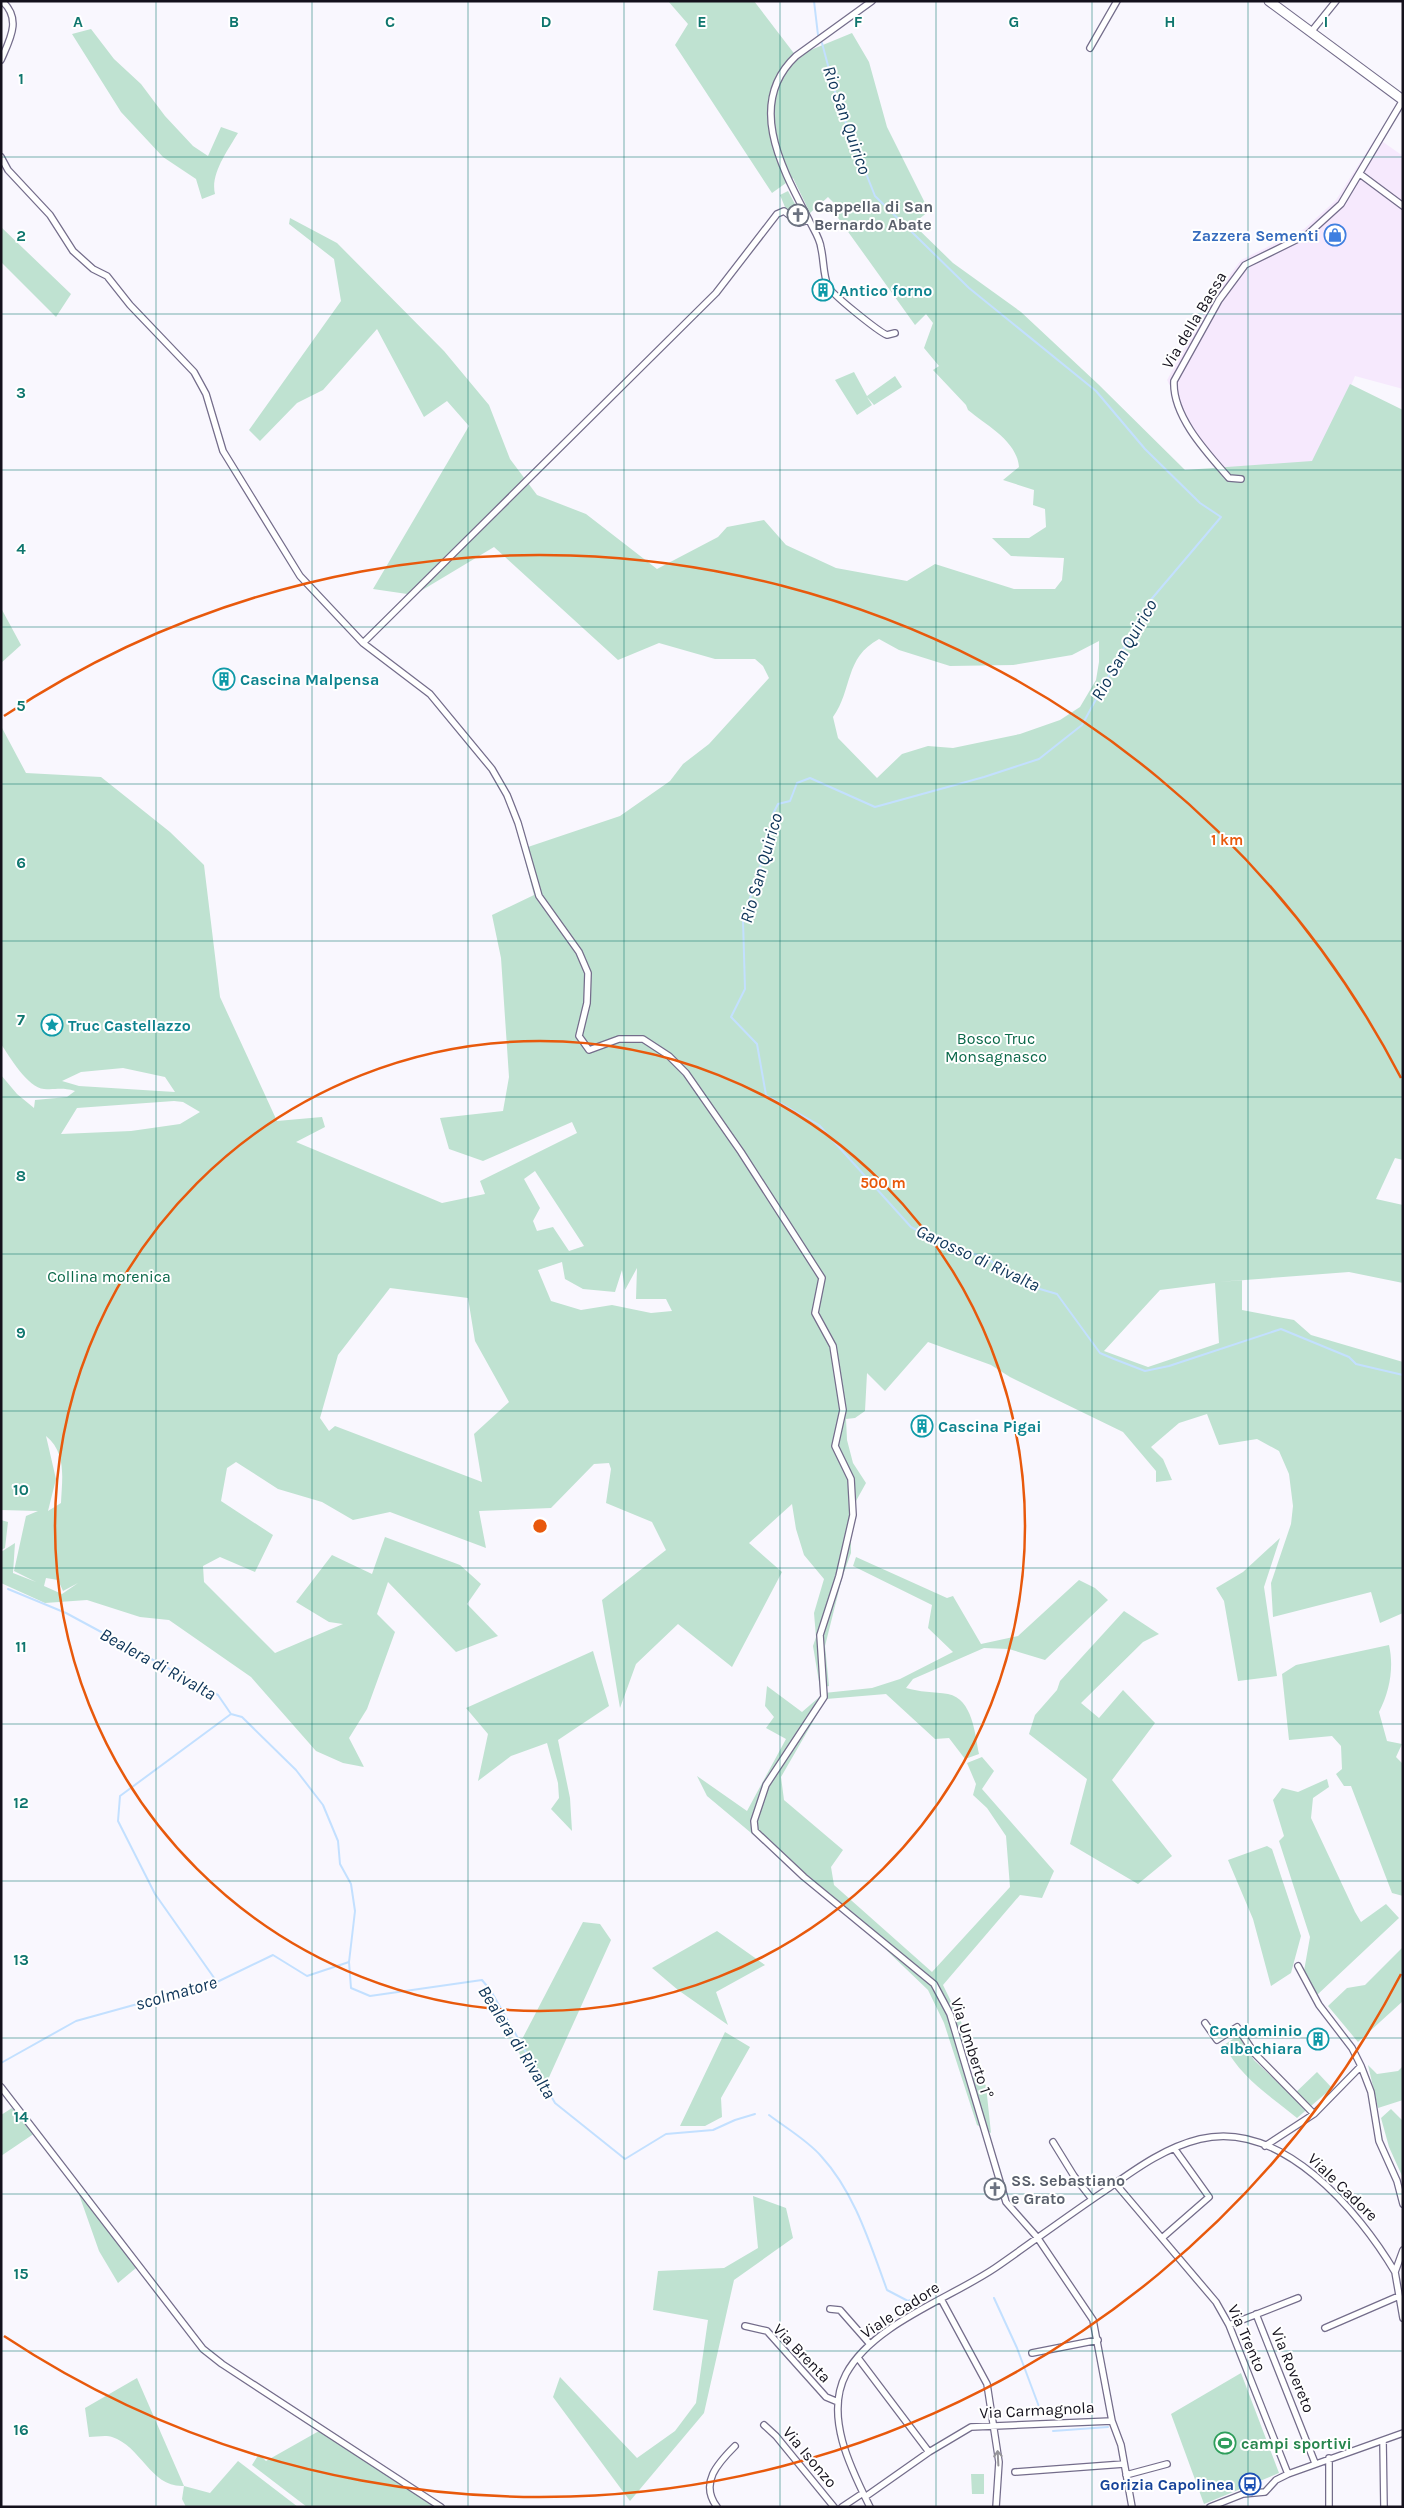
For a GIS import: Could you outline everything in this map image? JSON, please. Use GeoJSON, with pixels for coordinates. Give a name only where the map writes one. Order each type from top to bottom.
{"type":"FeatureCollection","features":[{"type":"Feature","properties":{"kind":"street"},"geometry":{"type":"LineString","coordinates":[[1,60],[12,33],[13,20],[10,9],[2,1]]}},
{"type":"Feature","properties":{"kind":"street"},"geometry":{"type":"LineString","coordinates":[[872,1],[788,63],[776,85],[771,115],[775,148],[821,246],[826,281],[833,294],[852,306],[881,332],[887,335],[895,333]]}},
{"type":"Feature","properties":{"kind":"street"},"geometry":{"type":"LineString","coordinates":[[1090,48],[1116,1]]}},
{"type":"Feature","properties":{"kind":"street"},"geometry":{"type":"LineString","coordinates":[[1269,1],[1403,100]]}},
{"type":"Feature","properties":{"kind":"street"},"geometry":{"type":"LineString","coordinates":[[1311,32],[1336,1]]}},
{"type":"Feature","properties":{"kind":"street","name":"Via della Bassa"},"geometry":{"type":"LineString","coordinates":[[1241,479],[1229,478],[1198,443],[1173,395],[1174,381],[1219,300],[1245,264],[1308,234],[1341,204],[1403,100]]}},
{"type":"Feature","properties":{"kind":"street"},"geometry":{"type":"LineString","coordinates":[[1,157],[8,170],[50,215],[73,251],[88,265],[107,276],[130,305],[194,372],[206,394],[223,451],[274,537],[300,576],[363,644],[716,293],[777,214],[784,211],[799,223],[809,220]]}},
{"type":"Feature","properties":{"kind":"street"},"geometry":{"type":"LineString","coordinates":[[1360,174],[1403,206]]}},
{"type":"Feature","properties":{"kind":"street","name":"Via Umberto 1°"},"geometry":{"type":"LineString","coordinates":[[363,644],[430,694],[492,769],[507,795],[518,823],[539,896],[579,952],[588,973],[587,1003],[579,1036],[588,1050],[619,1039],[643,1038],[670,1056],[686,1073],[736,1144],[822,1278],[815,1313],[833,1346],[844,1410],[835,1446],[851,1479],[853,1516],[839,1576],[820,1635],[824,1698],[766,1785],[754,1821],[755,1831],[804,1877],[934,1984],[950,2014],[1006,2202],[1037,2237],[1093,2320],[1112,2421],[1121,2445],[1132,2507]]}},
{"type":"Feature","properties":{"kind":"street"},"geometry":{"type":"LineString","coordinates":[[1298,1966],[1320,2005],[1352,2048],[1361,2066],[1371,2092],[1379,2142],[1397,2181],[1403,2204]]}},
{"type":"Feature","properties":{"kind":"street"},"geometry":{"type":"LineString","coordinates":[[1205,2023],[1217,2040],[1237,2027],[1255,2054],[1314,2114]]}},
{"type":"Feature","properties":{"kind":"street"},"geometry":{"type":"LineString","coordinates":[[1265,2146],[1314,2114],[1361,2066]]}},
{"type":"Feature","properties":{"kind":"street"},"geometry":{"type":"LineString","coordinates":[[1,2087],[203,2349],[222,2364],[441,2507]]}},
{"type":"Feature","properties":{"kind":"street","name":"Viale Cadore"},"geometry":{"type":"LineString","coordinates":[[870,2507],[848,2459],[840,2426],[838,2402],[846,2375],[869,2342],[993,2269],[1115,2183],[1174,2148],[1202,2138],[1220,2137],[1265,2146],[1290,2157],[1320,2180],[1376,2240],[1395,2272]]}},
{"type":"Feature","properties":{"kind":"street"},"geometry":{"type":"LineString","coordinates":[[1053,2142],[1074,2176],[1092,2199]]}},
{"type":"Feature","properties":{"kind":"street"},"geometry":{"type":"LineString","coordinates":[[1162,2238],[1210,2197],[1174,2148]]}},
{"type":"Feature","properties":{"kind":"street","name":"Via Trento"},"geometry":{"type":"LineString","coordinates":[[1115,2183],[1216,2302],[1229,2325],[1288,2474]]}},
{"type":"Feature","properties":{"kind":"street"},"geometry":{"type":"LineString","coordinates":[[1403,2250],[1395,2272],[1403,2318]]}},
{"type":"Feature","properties":{"kind":"street"},"geometry":{"type":"LineString","coordinates":[[1326,2328],[1399,2296]]}},
{"type":"Feature","properties":{"kind":"street"},"geometry":{"type":"LineString","coordinates":[[1229,2325],[1298,2298]]}},
{"type":"Feature","properties":{"kind":"street"},"geometry":{"type":"LineString","coordinates":[[941,2299],[987,2384],[995,2425],[999,2462],[996,2507]]}},
{"type":"Feature","properties":{"kind":"street"},"geometry":{"type":"LineString","coordinates":[[830,2309],[840,2310],[869,2342]]}},
{"type":"Feature","properties":{"kind":"street","name":"Via Rovereto"},"geometry":{"type":"LineString","coordinates":[[1256,2314],[1315,2463]]}},
{"type":"Feature","properties":{"kind":"street","name":"Via Brenta"},"geometry":{"type":"LineString","coordinates":[[745,2326],[767,2331],[826,2397],[838,2402]]}},
{"type":"Feature","properties":{"kind":"street"},"geometry":{"type":"LineString","coordinates":[[1032,2353],[1098,2340]]}},
{"type":"Feature","properties":{"kind":"street"},"geometry":{"type":"LineString","coordinates":[[858,2358],[929,2452]]}},
{"type":"Feature","properties":{"kind":"street","name":"Via Carmagnola"},"geometry":{"type":"LineString","coordinates":[[864,2495],[971,2427],[1112,2421]]}},
{"type":"Feature","properties":{"kind":"street","name":"Via Isonzo"},"geometry":{"type":"LineString","coordinates":[[764,2425],[776,2436],[834,2507]]}},
{"type":"Feature","properties":{"kind":"street"},"geometry":{"type":"LineString","coordinates":[[1210,2507],[1242,2494],[1265,2492],[1276,2480],[1288,2474],[1403,2433]]}},
{"type":"Feature","properties":{"kind":"street"},"geometry":{"type":"LineString","coordinates":[[1383,2441],[1384,2507]]}},
{"type":"Feature","properties":{"kind":"street"},"geometry":{"type":"LineString","coordinates":[[717,2507],[713,2502],[709,2484],[716,2465],[735,2446]]}},
{"type":"Feature","properties":{"kind":"street"},"geometry":{"type":"LineString","coordinates":[[1329,2458],[1329,2507]]}},
{"type":"Feature","properties":{"kind":"street"},"geometry":{"type":"LineString","coordinates":[[1014,2472],[1124,2464]]}},
{"type":"Feature","properties":{"kind":"street"},"geometry":{"type":"LineString","coordinates":[[1126,2474],[1167,2464]]}},
{"type":"Feature","properties":{"kind":"street","name":"Via Isonzo"},"geometry":{"type":"LineString","coordinates":[[842,2507],[864,2495]]}},
{"type":"Feature","properties":{"kind":"shaded area"},"geometry":{"type":"Polygon","coordinates":[[[1376,137],[1403,156],[1403,389],[1355,376],[1317,466],[1239,486],[1195,436],[1167,380],[1214,296],[1241,260],[1304,229],[1336,200],[1376,137]]]}},
{"type":"Feature","properties":{"kind":"green space","name":"Bosco Truc Monsagnasco"},"geometry":{"type":"Polygon","coordinates":[[[668,1],[754,1],[796,56],[852,33],[869,62],[887,127],[929,211],[913,224],[953,263],[1021,312],[1098,384],[1185,470],[1312,461],[1350,384],[1403,410],[1403,1160],[1395,1158],[1376,1199],[1403,1205],[1403,1283],[1349,1272],[1242,1280],[1242,1310],[1294,1320],[1311,1335],[1403,1362],[1403,1613],[1380,1623],[1371,1592],[1273,1617],[1271,1583],[1291,1524],[1293,1506],[1289,1474],[1279,1451],[1257,1439],[1219,1445],[1207,1414],[1179,1423],[1151,1447],[1163,1459],[1172,1480],[1156,1482],[1156,1471],[1123,1432],[1010,1377],[991,1365],[928,1342],[885,1391],[867,1373],[865,1411],[855,1418],[846,1419],[847,1440],[853,1463],[866,1483],[856,1501],[851,1553],[842,1578],[825,1646],[829,1686],[820,1688],[813,1646],[816,1637],[814,1613],[824,1579],[804,1555],[796,1529],[792,1504],[749,1543],[782,1572],[732,1667],[678,1624],[636,1664],[620,1708],[602,1600],[666,1550],[652,1522],[606,1503],[611,1469],[609,1463],[594,1464],[551,1508],[479,1511],[486,1548],[390,1512],[353,1520],[322,1502],[278,1489],[236,1462],[227,1468],[221,1501],[273,1535],[255,1572],[220,1557],[203,1566],[204,1582],[275,1653],[343,1624],[329,1622],[296,1602],[332,1555],[372,1574],[385,1537],[460,1565],[481,1584],[467,1604],[498,1636],[456,1652],[388,1582],[377,1614],[395,1632],[367,1709],[349,1738],[364,1767],[343,1763],[316,1751],[251,1677],[169,1620],[140,1617],[87,1600],[45,1603],[1,1583],[1,1552],[15,1543],[13,1573],[36,1582],[14,1571],[26,1516],[38,1511],[1,1510],[1,1075],[17,1094],[34,1108],[35,1100],[67,1097],[75,1091],[38,1087],[25,1077],[1,1044],[1,726],[26,773],[101,777],[170,832],[204,865],[220,997],[277,1121],[322,1117],[325,1127],[296,1142],[442,1203],[485,1194],[480,1181],[577,1133],[572,1122],[483,1161],[449,1149],[440,1118],[503,1111],[509,1077],[501,958],[492,915],[534,895],[522,849],[620,816],[670,781],[683,764],[709,744],[769,678],[763,666],[755,659],[715,659],[659,643],[618,660],[494,547],[414,595],[373,589],[469,426],[447,401],[424,417],[377,329],[323,390],[297,403],[260,441],[249,430],[341,301],[334,259],[289,224],[290,218],[337,243],[444,351],[489,405],[510,459],[537,495],[586,514],[657,569],[718,537],[727,527],[764,520],[786,545],[836,568],[907,581],[935,564],[1014,589],[1055,589],[1062,580],[1064,558],[1011,556],[992,538],[1029,538],[1046,527],[1045,509],[1033,505],[1034,490],[1003,480],[1019,467],[1013,449],[999,434],[968,410],[966,405],[933,370],[939,366],[924,348],[933,323],[926,314],[915,325],[836,215],[840,209],[828,197],[810,213],[793,178],[772,193],[675,45],[688,24],[668,1]],[[879,639],[860,655],[850,675],[844,696],[833,717],[838,738],[877,778],[902,754],[928,746],[953,748],[1020,734],[1060,720],[1080,707],[1096,680],[1099,662],[1099,641],[1072,655],[1013,665],[950,666],[899,650],[879,639]],[[123,1068],[81,1072],[62,1081],[79,1086],[175,1092],[165,1077],[123,1068]],[[174,1101],[77,1108],[61,1134],[131,1131],[180,1124],[200,1112],[183,1102],[174,1101]],[[535,1171],[524,1179],[540,1208],[533,1221],[537,1231],[553,1227],[569,1251],[584,1246],[535,1171]],[[562,1262],[538,1270],[551,1301],[581,1310],[612,1305],[651,1313],[672,1311],[666,1299],[636,1299],[637,1268],[625,1290],[622,1270],[615,1292],[583,1289],[565,1279],[562,1262]],[[1215,1283],[1160,1290],[1104,1351],[1148,1367],[1219,1343],[1215,1283]],[[390,1288],[338,1355],[320,1418],[329,1431],[335,1426],[482,1482],[474,1434],[509,1402],[475,1341],[468,1298],[390,1288]],[[46,1436],[56,1479],[48,1511],[61,1503],[62,1467],[60,1458],[53,1443],[46,1436]],[[46,1578],[44,1586],[62,1594],[78,1583],[63,1591],[58,1580],[46,1578]]]}},
{"type":"Feature","properties":{"kind":"green space"},"geometry":{"type":"Polygon","coordinates":[[[91,29],[114,59],[141,84],[165,116],[193,146],[208,156],[221,127],[238,133],[217,170],[214,186],[215,194],[202,199],[196,179],[163,157],[121,112],[72,34],[91,29]]]}},
{"type":"Feature","properties":{"kind":"green space"},"geometry":{"type":"Polygon","coordinates":[[[788,191],[796,206],[787,212],[780,195],[788,191]]]}},
{"type":"Feature","properties":{"kind":"green space"},"geometry":{"type":"Polygon","coordinates":[[[1,227],[71,294],[56,317],[1,262],[1,227]]]}},
{"type":"Feature","properties":{"kind":"green space"},"geometry":{"type":"Polygon","coordinates":[[[854,372],[867,396],[895,376],[902,387],[874,405],[867,397],[872,405],[857,415],[835,380],[854,372]]]}},
{"type":"Feature","properties":{"kind":"green space"},"geometry":{"type":"Polygon","coordinates":[[[1,608],[21,645],[1,663],[1,608]]]}},
{"type":"Feature","properties":{"kind":"green space"},"geometry":{"type":"Polygon","coordinates":[[[1,1520],[8,1522],[5,1548],[1,1550],[1,1520]]]}},
{"type":"Feature","properties":{"kind":"green space"},"geometry":{"type":"Polygon","coordinates":[[[1280,1538],[1264,1587],[1277,1676],[1238,1681],[1224,1601],[1216,1588],[1243,1572],[1280,1538]]]}},
{"type":"Feature","properties":{"kind":"green space"},"geometry":{"type":"Polygon","coordinates":[[[856,1557],[947,1598],[953,1596],[981,1644],[1018,1636],[1079,1580],[1095,1588],[1108,1600],[1045,1660],[1009,1649],[984,1648],[913,1679],[906,1688],[948,1694],[956,1697],[963,1703],[968,1710],[974,1728],[979,1754],[965,1759],[949,1738],[935,1739],[886,1694],[826,1699],[781,1777],[784,1800],[843,1850],[831,1867],[834,1885],[932,1972],[1010,1887],[1006,1836],[987,1808],[973,1795],[976,1784],[967,1763],[982,1757],[994,1771],[982,1789],[1054,1871],[1042,1898],[1020,1895],[943,1985],[968,2036],[960,2046],[972,2076],[980,2075],[986,2086],[991,2133],[977,2125],[944,2023],[928,1990],[856,1921],[707,1796],[697,1776],[747,1811],[786,1739],[766,1728],[774,1717],[765,1706],[767,1686],[802,1712],[824,1693],[872,1688],[900,1679],[953,1652],[928,1628],[932,1605],[853,1566],[856,1557]]]}},
{"type":"Feature","properties":{"kind":"green space"},"geometry":{"type":"Polygon","coordinates":[[[1124,1611],[1159,1634],[1143,1642],[1081,1703],[1099,1718],[1123,1690],[1155,1723],[1112,1780],[1172,1856],[1138,1884],[1070,1844],[1087,1779],[1029,1734],[1035,1715],[1057,1690],[1060,1681],[1124,1611]]]}},
{"type":"Feature","properties":{"kind":"green space"},"geometry":{"type":"Polygon","coordinates":[[[1389,1645],[1390,1679],[1386,1696],[1379,1712],[1387,1741],[1402,1744],[1396,1757],[1403,1764],[1403,1896],[1392,1893],[1351,1786],[1344,1786],[1336,1774],[1342,1769],[1341,1746],[1332,1736],[1289,1740],[1282,1674],[1296,1665],[1389,1645]]]}},
{"type":"Feature","properties":{"kind":"green space"},"geometry":{"type":"Polygon","coordinates":[[[593,1651],[609,1706],[558,1740],[570,1798],[572,1831],[551,1809],[559,1798],[558,1783],[547,1743],[511,1756],[478,1781],[488,1734],[466,1708],[593,1651]]]}},
{"type":"Feature","properties":{"kind":"green space"},"geometry":{"type":"Polygon","coordinates":[[[1327,1779],[1329,1787],[1313,1798],[1311,1818],[1355,1912],[1361,1922],[1386,1904],[1399,1918],[1317,1995],[1304,1971],[1310,1937],[1279,1841],[1284,1836],[1273,1800],[1282,1788],[1298,1792],[1327,1779]]]}},
{"type":"Feature","properties":{"kind":"green space"},"geometry":{"type":"Polygon","coordinates":[[[1267,1846],[1272,1849],[1301,1936],[1291,1973],[1271,1986],[1253,1919],[1228,1860],[1267,1846]]]}},
{"type":"Feature","properties":{"kind":"green space"},"geometry":{"type":"Polygon","coordinates":[[[583,1922],[600,1924],[611,1940],[541,2095],[517,2049],[583,1922]]]}},
{"type":"Feature","properties":{"kind":"green space"},"geometry":{"type":"Polygon","coordinates":[[[717,1931],[765,1965],[716,1992],[728,2025],[678,1990],[652,1968],[717,1931]]]}},
{"type":"Feature","properties":{"kind":"green space"},"geometry":{"type":"Polygon","coordinates":[[[1403,1947],[1403,2001],[1358,2042],[1328,2006],[1347,1988],[1365,1985],[1403,1947]]]}},
{"type":"Feature","properties":{"kind":"green space"},"geometry":{"type":"Polygon","coordinates":[[[725,2032],[750,2047],[721,2098],[722,2117],[705,2126],[680,2126],[725,2032]]]}},
{"type":"Feature","properties":{"kind":"green space"},"geometry":{"type":"Polygon","coordinates":[[[1239,2035],[1254,2060],[1292,2096],[1317,2072],[1332,2088],[1297,2118],[1256,2085],[1238,2067],[1224,2045],[1239,2035]]]}},
{"type":"Feature","properties":{"kind":"green space"},"geometry":{"type":"Polygon","coordinates":[[[1368,2065],[1377,2074],[1398,2071],[1403,2066],[1403,2100],[1378,2108],[1368,2065]]]}},
{"type":"Feature","properties":{"kind":"green space"},"geometry":{"type":"Polygon","coordinates":[[[12,2108],[35,2133],[1,2156],[1,2115],[12,2108]]]}},
{"type":"Feature","properties":{"kind":"green space"},"geometry":{"type":"Polygon","coordinates":[[[1391,2109],[1403,2121],[1403,2178],[1389,2147],[1381,2118],[1391,2109]]]}},
{"type":"Feature","properties":{"kind":"green space"},"geometry":{"type":"Polygon","coordinates":[[[76,2186],[136,2268],[118,2283],[99,2251],[76,2186]]]}},
{"type":"Feature","properties":{"kind":"green space"},"geometry":{"type":"Polygon","coordinates":[[[753,2196],[786,2208],[793,2238],[734,2280],[704,2413],[630,2501],[553,2397],[560,2377],[637,2458],[675,2431],[696,2403],[708,2320],[653,2310],[658,2271],[724,2268],[758,2248],[753,2196]]]}},
{"type":"Feature","properties":{"kind":"green space","name":"campi sportivi"},"geometry":{"type":"Polygon","coordinates":[[[1241,2373],[1279,2473],[1204,2504],[1171,2414],[1241,2373]]]}},
{"type":"Feature","properties":{"kind":"green space"},"geometry":{"type":"Polygon","coordinates":[[[137,2378],[184,2486],[173,2485],[154,2474],[122,2442],[110,2436],[89,2437],[85,2408],[137,2378]]]}},
{"type":"Feature","properties":{"kind":"green space"},"geometry":{"type":"Polygon","coordinates":[[[319,2431],[436,2507],[307,2507],[252,2465],[259,2454],[266,2461],[319,2431]]]}},
{"type":"Feature","properties":{"kind":"green space"},"geometry":{"type":"Polygon","coordinates":[[[238,2461],[298,2507],[186,2507],[182,2499],[184,2486],[210,2493],[238,2461]]]}},
{"type":"Feature","properties":{"kind":"green space"},"geometry":{"type":"Polygon","coordinates":[[[971,2474],[984,2474],[984,2494],[972,2494],[971,2474]]]}},
{"type":"Feature","properties":{"kind":"waterway","name":"Rio San Quirico"},"geometry":{"type":"LineString","coordinates":[[814,1],[818,35]]}},
{"type":"Feature","properties":{"kind":"waterway","name":"Rio San Quirico"},"geometry":{"type":"LineString","coordinates":[[822,43],[838,103],[875,196],[969,288],[1096,391],[1145,449],[1200,503],[1221,517],[1149,602],[1082,725],[1039,759],[984,777],[875,807],[810,778],[797,783],[790,801],[778,804],[773,814],[771,833],[743,920],[745,989],[731,1017],[757,1044],[766,1095],[819,1125],[911,1227],[941,1243],[989,1259],[1003,1273],[1033,1287],[1057,1294],[1100,1353],[1145,1371],[1169,1366],[1281,1329],[1349,1357],[1356,1364],[1403,1375]]}},
{"type":"Feature","properties":{"kind":"waterway","name":"Bealera di Rivalta"},"geometry":{"type":"LineString","coordinates":[[8,1589],[66,1613],[218,1695],[231,1714],[242,1717],[296,1770],[323,1805],[338,1841],[340,1864],[351,1884],[355,1911],[349,1962],[351,1988],[370,1996],[482,1980],[491,1991],[555,2103],[625,2159],[666,2134],[713,2130],[735,2120],[755,2114]]}},
{"type":"Feature","properties":{"kind":"waterway"},"geometry":{"type":"LineString","coordinates":[[217,1982],[155,1894],[118,1821],[120,1796],[231,1714]]}},
{"type":"Feature","properties":{"kind":"waterway","name":"scolmatore"},"geometry":{"type":"LineString","coordinates":[[1,2063],[76,2021],[217,1982],[273,1955],[307,1976],[349,1962]]}},
{"type":"Feature","properties":{"kind":"waterway","name":"Bealera di Rivalta"},"geometry":{"type":"LineString","coordinates":[[769,2115],[809,2145],[833,2170],[852,2203],[868,2237],[887,2290],[908,2301],[920,2296]]}},
{"type":"Feature","properties":{"kind":"waterway","name":"Bealera di Rivalta"},"geometry":{"type":"LineString","coordinates":[[994,2298],[1017,2348],[1041,2412]]}},
{"type":"Feature","properties":{"kind":"waterway","name":"Bealera di Rivalta"},"geometry":{"type":"LineString","coordinates":[[1053,2431],[1108,2427]]}},
{"type":"Feature","properties":{"kind":"place","name":"Cappella di San Bernardo Abate"},"geometry":{"type":"Point","coordinates":[798,215]}},
{"type":"Feature","properties":{"kind":"place","name":"Zazzera Sementi"},"geometry":{"type":"Point","coordinates":[1335,235]}},
{"type":"Feature","properties":{"kind":"place","name":"Antico forno"},"geometry":{"type":"Point","coordinates":[823,290]}},
{"type":"Feature","properties":{"kind":"place","name":"Cascina Malpensa"},"geometry":{"type":"Point","coordinates":[224,679]}},
{"type":"Feature","properties":{"kind":"place","name":"Truc Castellazzo"},"geometry":{"type":"Point","coordinates":[52,1025]}},
{"type":"Feature","properties":{"kind":"place","name":"Cascina Pigai"},"geometry":{"type":"Point","coordinates":[922,1426]}},
{"type":"Feature","properties":{"kind":"place","name":"Condominio albachiara"},"geometry":{"type":"Point","coordinates":[1318,2039]}},
{"type":"Feature","properties":{"kind":"place","name":"SS. Sebastiano e Grato"},"geometry":{"type":"Point","coordinates":[995,2189]}},
{"type":"Feature","properties":{"kind":"place","name":"campi sportivi"},"geometry":{"type":"Point","coordinates":[1225,2443]}},
{"type":"Feature","properties":{"kind":"place","name":"Gorizia Capolinea"},"geometry":{"type":"Point","coordinates":[1250,2484]}},
{"type":"Feature","properties":{"kind":"water label","name":"Garosso di Rivalta"},"geometry":{"type":"Point","coordinates":[978,1258]}},
{"type":"Feature","properties":{"kind":"park label","name":"Collina morenica"},"geometry":{"type":"Point","coordinates":[109,1276]}}]}
